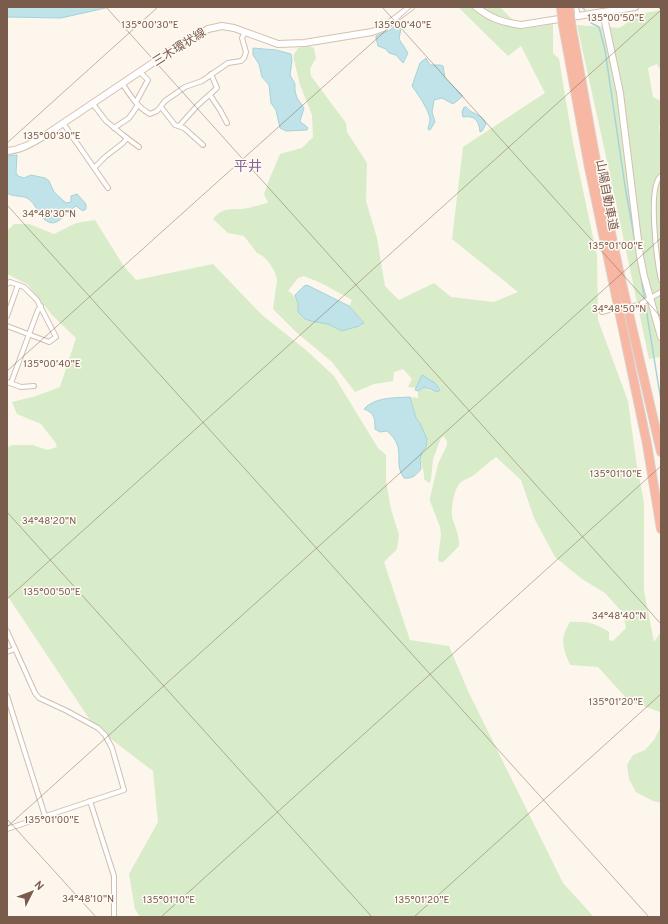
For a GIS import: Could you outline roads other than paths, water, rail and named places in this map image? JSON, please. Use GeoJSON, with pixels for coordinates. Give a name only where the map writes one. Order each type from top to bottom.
{"type":"FeatureCollection","features":[{"type":"Feature","properties":{"kind":"highway","name":"山陽自動車道"},"geometry":{"type":"LineString","coordinates":[[561,7],[567,24],[619,271],[661,452]]}},
{"type":"Feature","properties":{"kind":"highway","name":"山陽自動車道"},"geometry":{"type":"LineString","coordinates":[[568,7],[567,24],[589,167],[646,444],[661,529]]}},
{"type":"Feature","properties":{"kind":"main road","name":"三木環状線"},"geometry":{"type":"LineString","coordinates":[[7,151],[13,151],[26,146],[208,29],[222,26],[234,28],[278,44],[304,43],[362,34],[383,28],[411,7]]}},
{"type":"Feature","properties":{"kind":"main road"},"geometry":{"type":"LineString","coordinates":[[476,7],[488,17],[521,25],[635,7]]}},
{"type":"Feature","properties":{"kind":"main road"},"geometry":{"type":"LineString","coordinates":[[603,12],[623,113],[640,256],[661,337]]}},
{"type":"Feature","properties":{"kind":"street"},"geometry":{"type":"LineString","coordinates":[[576,7],[578,17]]}},
{"type":"Feature","properties":{"kind":"street"},"geometry":{"type":"LineString","coordinates":[[122,83],[144,111],[150,114],[157,111],[160,106],[185,87],[202,80],[228,64],[241,61],[246,52],[242,38],[245,32]]}},
{"type":"Feature","properties":{"kind":"street"},"geometry":{"type":"LineString","coordinates":[[114,128],[129,118],[148,80],[140,72]]}},
{"type":"Feature","properties":{"kind":"street"},"geometry":{"type":"LineString","coordinates":[[179,126],[198,105],[217,88],[211,74]]}},
{"type":"Feature","properties":{"kind":"street"},"geometry":{"type":"LineString","coordinates":[[210,95],[220,110],[226,123]]}},
{"type":"Feature","properties":{"kind":"street"},"geometry":{"type":"LineString","coordinates":[[93,104],[106,121],[139,147]]}},
{"type":"Feature","properties":{"kind":"street"},"geometry":{"type":"LineString","coordinates":[[160,106],[175,125],[184,128],[203,145]]}},
{"type":"Feature","properties":{"kind":"street"},"geometry":{"type":"LineString","coordinates":[[63,123],[108,188]]}},
{"type":"Feature","properties":{"kind":"street"},"geometry":{"type":"LineString","coordinates":[[94,167],[127,138]]}},
{"type":"Feature","properties":{"kind":"street"},"geometry":{"type":"LineString","coordinates":[[661,176],[657,178],[654,206],[657,256],[661,280]]}},
{"type":"Feature","properties":{"kind":"street"},"geometry":{"type":"LineString","coordinates":[[7,284],[10,282],[24,287],[38,300],[56,337],[49,342],[7,326]]}},
{"type":"Feature","properties":{"kind":"street"},"geometry":{"type":"LineString","coordinates":[[7,316],[18,285]]}},
{"type":"Feature","properties":{"kind":"street"},"geometry":{"type":"LineString","coordinates":[[642,303],[661,292]]}},
{"type":"Feature","properties":{"kind":"street"},"geometry":{"type":"LineString","coordinates":[[34,386],[21,387],[9,383],[38,310],[41,306]]}},
{"type":"Feature","properties":{"kind":"street"},"geometry":{"type":"LineString","coordinates":[[602,312],[609,310]]}},
{"type":"Feature","properties":{"kind":"street"},"geometry":{"type":"LineString","coordinates":[[7,631],[34,693],[39,698],[98,728],[105,735],[112,748],[124,790],[7,829]]}},
{"type":"Feature","properties":{"kind":"street"},"geometry":{"type":"LineString","coordinates":[[7,652],[15,649]]}},
{"type":"Feature","properties":{"kind":"street"},"geometry":{"type":"LineString","coordinates":[[7,696],[46,816]]}},
{"type":"Feature","properties":{"kind":"street"},"geometry":{"type":"LineString","coordinates":[[90,801],[114,876],[114,917]]}},
{"type":"Feature","properties":{"kind":"water"},"geometry":{"type":"Polygon","coordinates":[[[7,7],[110,7],[61,18],[7,17],[7,7]]]}},
{"type":"Feature","properties":{"kind":"water"},"geometry":{"type":"Polygon","coordinates":[[[400,22],[402,23],[399,39],[408,53],[403,63],[396,55],[389,53],[386,49],[378,46],[376,38],[376,36],[390,30],[400,22]]]}},
{"type":"Feature","properties":{"kind":"water"},"geometry":{"type":"Polygon","coordinates":[[[253,48],[276,50],[291,54],[292,61],[290,75],[295,84],[297,98],[304,108],[300,121],[308,128],[307,130],[286,131],[280,128],[276,110],[271,103],[269,85],[262,77],[259,64],[253,55],[253,48]]]}},
{"type":"Feature","properties":{"kind":"water"},"geometry":{"type":"Polygon","coordinates":[[[426,58],[430,65],[443,66],[445,78],[463,96],[453,104],[442,98],[434,100],[432,112],[435,122],[430,130],[428,129],[430,120],[428,112],[412,86],[420,63],[426,58]]]}},
{"type":"Feature","properties":{"kind":"water"},"geometry":{"type":"Polygon","coordinates":[[[464,107],[482,117],[486,124],[482,131],[480,132],[479,125],[476,120],[471,117],[463,117],[462,112],[464,107]]]}},
{"type":"Feature","properties":{"kind":"water"},"geometry":{"type":"Polygon","coordinates":[[[17,155],[16,173],[18,176],[24,178],[31,175],[45,178],[49,181],[54,192],[66,203],[71,202],[71,196],[77,194],[86,204],[86,209],[83,211],[76,206],[59,220],[51,223],[46,221],[41,216],[30,200],[7,193],[7,156],[17,155]]]}},
{"type":"Feature","properties":{"kind":"water"},"geometry":{"type":"Polygon","coordinates":[[[307,285],[349,306],[364,323],[342,331],[328,324],[305,319],[298,312],[298,304],[295,295],[307,285]]]}},
{"type":"Feature","properties":{"kind":"water"},"geometry":{"type":"Polygon","coordinates":[[[422,375],[435,383],[440,390],[438,392],[424,387],[418,391],[415,390],[422,375]]]}},
{"type":"Feature","properties":{"kind":"water"},"geometry":{"type":"Polygon","coordinates":[[[410,397],[416,418],[420,423],[427,439],[426,447],[422,452],[420,459],[421,469],[414,476],[404,478],[399,466],[397,444],[393,437],[387,431],[380,432],[375,429],[374,417],[370,412],[364,409],[368,405],[379,400],[410,397]]]}},
{"type":"Feature","properties":{"kind":"waterway"},"geometry":{"type":"LineString","coordinates":[[582,7],[585,10]]}},
{"type":"Feature","properties":{"kind":"waterway"},"geometry":{"type":"LineString","coordinates":[[591,23],[599,27],[605,50],[625,186],[637,253]]}},
{"type":"Feature","properties":{"kind":"waterway"},"geometry":{"type":"LineString","coordinates":[[639,265],[661,401]]}},
{"type":"Feature","properties":{"kind":"tunnel"},"geometry":{"type":"LineString","coordinates":[[609,310],[642,303]]}},
{"type":"Feature","properties":{"kind":"district","name":"平井"},"geometry":{"type":"Point","coordinates":[248,166]}}]}
